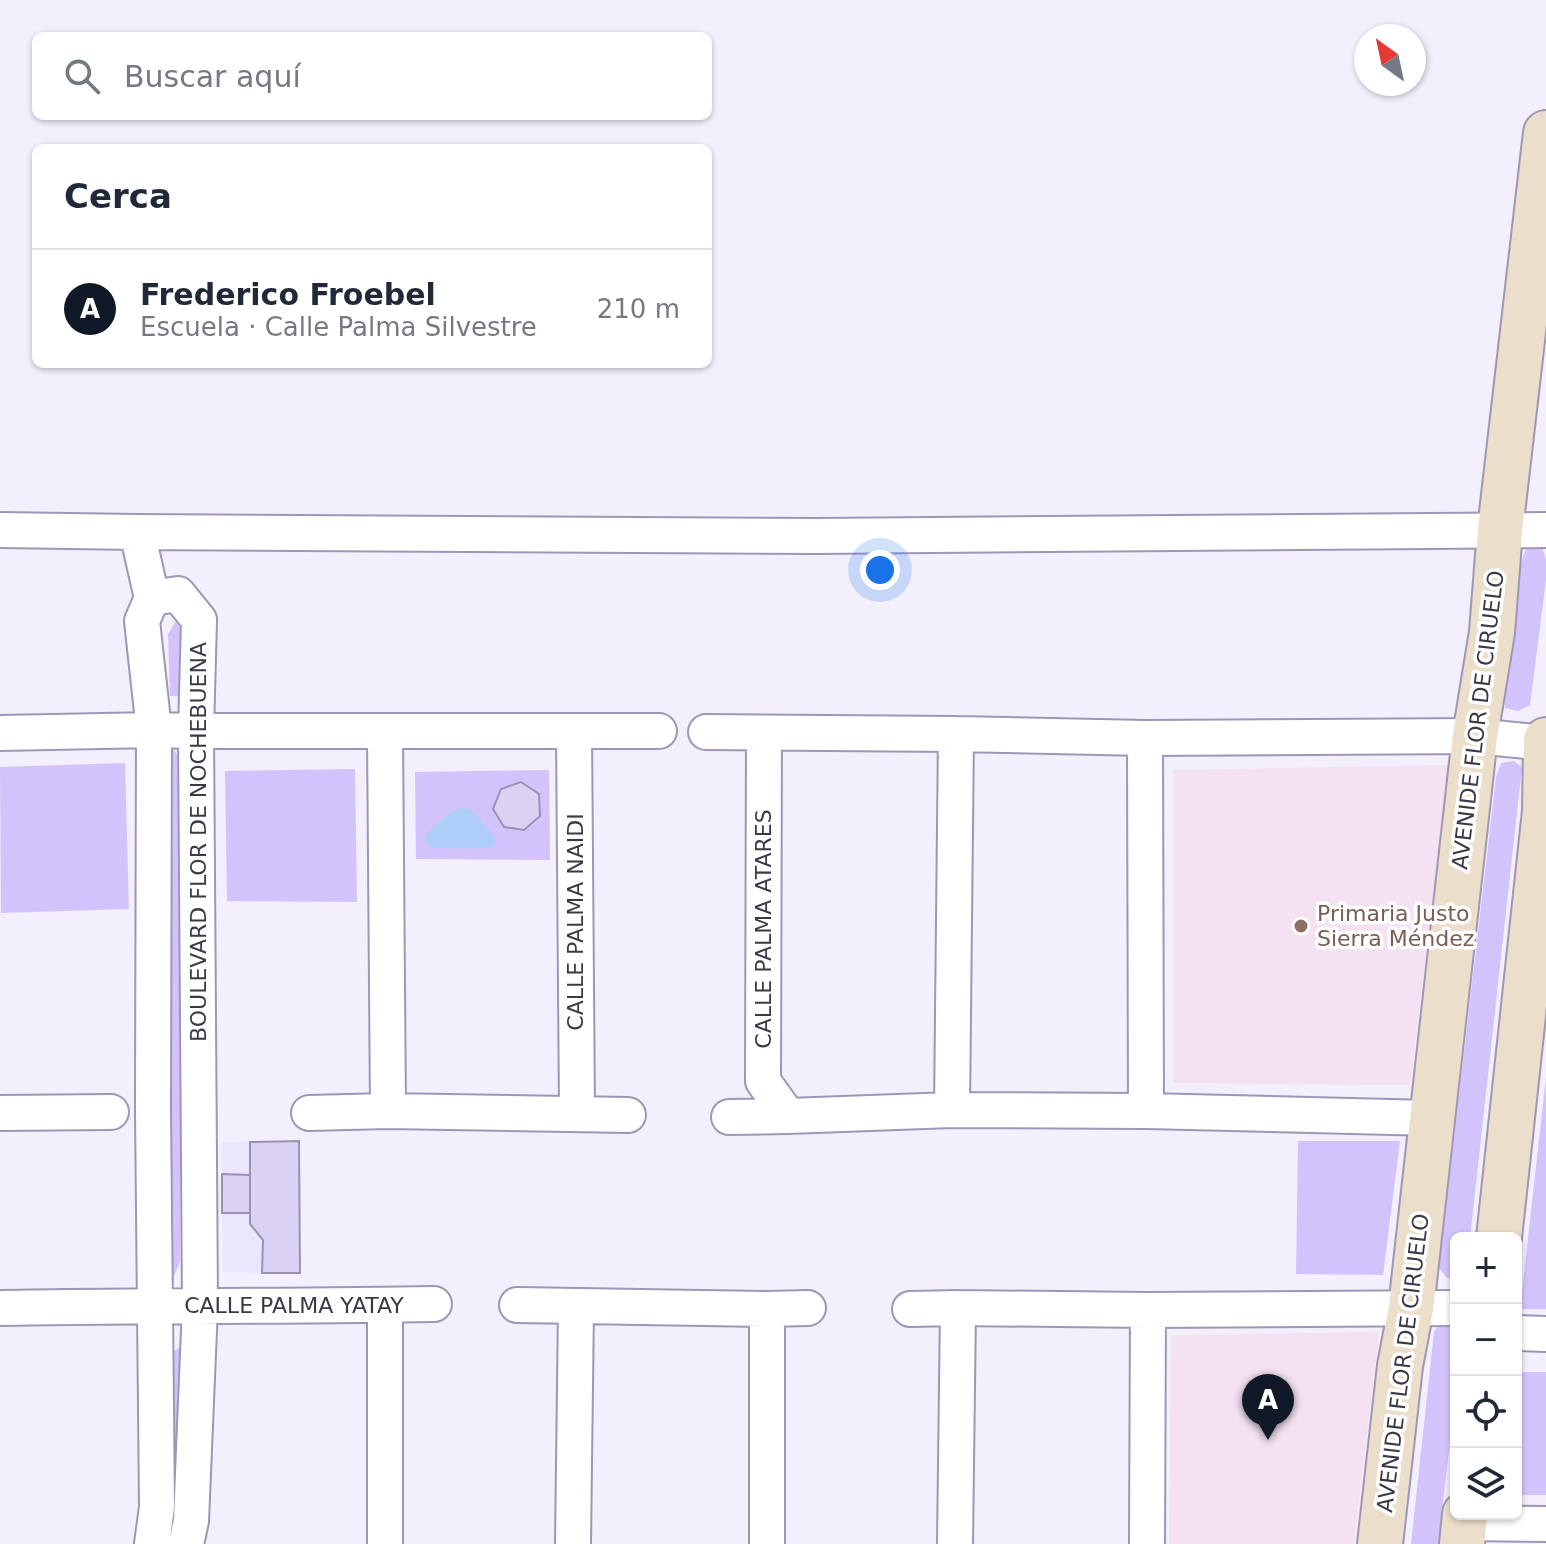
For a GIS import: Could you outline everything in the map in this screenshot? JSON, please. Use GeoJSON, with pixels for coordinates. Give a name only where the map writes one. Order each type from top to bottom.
{"type":"FeatureCollection","features":[{"type":"Feature","properties":{"kind":"main road","name":"AVENIDE FLOR DE CIRUELO"},"geometry":{"type":"LineString","coordinates":[[1380,1544],[1400,1366],[1411,1308],[1475,736],[1492,632],[1500,530],[1546,133]]}},
{"type":"Feature","properties":{"kind":"main road"},"geometry":{"type":"LineString","coordinates":[[1500,1232],[1546,811],[1546,742]]}},
{"type":"Feature","properties":{"kind":"street"},"geometry":{"type":"LineString","coordinates":[[0,530],[817,536],[1546,530]]}},
{"type":"Feature","properties":{"kind":"street"},"geometry":{"type":"LineString","coordinates":[[137,532],[152,598]]}},
{"type":"Feature","properties":{"kind":"street","name":"BOULEVARD FLOR DE NOCHEBUENA"},"geometry":{"type":"LineString","coordinates":[[152,1544],[157,1507],[154,1305],[138,730],[142,621],[152,598],[178,594],[199,620],[212,731],[200,1306],[191,1521],[186,1544]]}},
{"type":"Feature","properties":{"kind":"street"},"geometry":{"type":"LineString","coordinates":[[0,733],[138,730],[659,731]]}},
{"type":"Feature","properties":{"kind":"street","name":"CALLE PALMA NAIDI"},"geometry":{"type":"LineString","coordinates":[[574,731],[577,1113]]}},
{"type":"Feature","properties":{"kind":"street"},"geometry":{"type":"LineString","coordinates":[[385,732],[388,1111]]}},
{"type":"Feature","properties":{"kind":"street"},"geometry":{"type":"LineString","coordinates":[[706,732],[1145,738],[1475,736],[1546,742]]}},
{"type":"Feature","properties":{"kind":"street","name":"CALLE PALMA ATARES"},"geometry":{"type":"LineString","coordinates":[[764,733],[763,1081],[788,1116]]}},
{"type":"Feature","properties":{"kind":"street"},"geometry":{"type":"LineString","coordinates":[[952,1110],[956,734]]}},
{"type":"Feature","properties":{"kind":"street"},"geometry":{"type":"LineString","coordinates":[[1145,738],[1146,1111]]}},
{"type":"Feature","properties":{"kind":"street"},"geometry":{"type":"LineString","coordinates":[[729,1117],[952,1110],[1432,1118]]}},
{"type":"Feature","properties":{"kind":"street"},"geometry":{"type":"LineString","coordinates":[[309,1113],[388,1111],[628,1115]]}},
{"type":"Feature","properties":{"kind":"street"},"geometry":{"type":"LineString","coordinates":[[0,1113],[111,1112]]}},
{"type":"Feature","properties":{"kind":"street","name":"CALLE PALMA YATAY"},"geometry":{"type":"LineString","coordinates":[[0,1308],[434,1304]]}},
{"type":"Feature","properties":{"kind":"street"},"geometry":{"type":"LineString","coordinates":[[385,1305],[385,1544]]}},
{"type":"Feature","properties":{"kind":"street"},"geometry":{"type":"LineString","coordinates":[[517,1305],[808,1308]]}},
{"type":"Feature","properties":{"kind":"street"},"geometry":{"type":"LineString","coordinates":[[573,1544],[576,1307]]}},
{"type":"Feature","properties":{"kind":"street"},"geometry":{"type":"LineString","coordinates":[[955,1544],[958,1308]]}},
{"type":"Feature","properties":{"kind":"street"},"geometry":{"type":"LineString","coordinates":[[910,1309],[1450,1308]]}},
{"type":"Feature","properties":{"kind":"street"},"geometry":{"type":"LineString","coordinates":[[767,1309],[767,1544]]}},
{"type":"Feature","properties":{"kind":"street"},"geometry":{"type":"LineString","coordinates":[[1147,1544],[1148,1310]]}},
{"type":"Feature","properties":{"kind":"street"},"geometry":{"type":"LineString","coordinates":[[1522,1333],[1546,1334]]}},
{"type":"Feature","properties":{"kind":"street"},"geometry":{"type":"LineString","coordinates":[[1464,1527],[1546,1524]]}},
{"type":"Feature","properties":{"kind":"shaded area"},"geometry":{"type":"Polygon","coordinates":[[[1527,547],[1542,547],[1546,560],[1546,580],[1530,705],[1518,711],[1505,708],[1504,690],[1519,567],[1527,547]]]}},
{"type":"Feature","properties":{"kind":"shaded area"},"geometry":{"type":"Polygon","coordinates":[[[176,621],[182,632],[182,696],[170,696],[168,634],[176,621]]]}},
{"type":"Feature","properties":{"kind":"shaded area"},"geometry":{"type":"Polygon","coordinates":[[[173,748],[181,762],[180,1262],[172,1281],[168,1257],[170,756],[173,748]]]}},
{"type":"Feature","properties":{"kind":"shaded area"},"geometry":{"type":"Polygon","coordinates":[[[1514,761],[1522,767],[1471,1232],[1450,1232],[1450,1279],[1439,1268],[1496,777],[1501,763],[1514,761]]]}},
{"type":"Feature","properties":{"kind":"shaded area"},"geometry":{"type":"Polygon","coordinates":[[[125,763],[129,909],[1,913],[0,767],[125,763]]]}},
{"type":"Feature","properties":{"kind":"shaded area","name":"Primaria Justo Sierra Méndez"},"geometry":{"type":"Polygon","coordinates":[[[1449,765],[1410,1085],[1173,1083],[1173,770],[1449,765]]]}},
{"type":"Feature","properties":{"kind":"shaded area"},"geometry":{"type":"Polygon","coordinates":[[[355,769],[357,902],[227,901],[225,771],[355,769]]]}},
{"type":"Feature","properties":{"kind":"shaded area"},"geometry":{"type":"Polygon","coordinates":[[[549,770],[550,860],[416,859],[415,772],[549,770]]]}},
{"type":"Feature","properties":{"kind":"shaded area"},"geometry":{"type":"Polygon","coordinates":[[[1546,1077],[1546,1309],[1522,1309],[1546,1077]]]}},
{"type":"Feature","properties":{"kind":"shaded area"},"geometry":{"type":"Polygon","coordinates":[[[299,1141],[300,1273],[223,1272],[222,1142],[299,1141]]]}},
{"type":"Feature","properties":{"kind":"shaded area"},"geometry":{"type":"Polygon","coordinates":[[[1298,1141],[1400,1141],[1383,1275],[1296,1274],[1298,1141]]]}},
{"type":"Feature","properties":{"kind":"shaded area"},"geometry":{"type":"Polygon","coordinates":[[[1440,1324],[1450,1325],[1450,1442],[1438,1544],[1411,1544],[1434,1332],[1440,1324]]]}},
{"type":"Feature","properties":{"kind":"shaded area"},"geometry":{"type":"Polygon","coordinates":[[[1379,1332],[1354,1544],[1169,1544],[1171,1335],[1379,1332]]]}},
{"type":"Feature","properties":{"kind":"shaded area"},"geometry":{"type":"Polygon","coordinates":[[[181,1346],[175,1544],[165,1544],[172,1353],[181,1346]]]}},
{"type":"Feature","properties":{"kind":"shaded area"},"geometry":{"type":"Polygon","coordinates":[[[1522,1372],[1546,1372],[1546,1495],[1522,1495],[1522,1372]]]}},
{"type":"Feature","properties":{"kind":"water"},"geometry":{"type":"Polygon","coordinates":[[[463,807],[472,810],[496,838],[495,845],[488,848],[432,848],[425,843],[425,835],[453,810],[463,807]]]}},
{"type":"Feature","properties":{"kind":"building"},"geometry":{"type":"Polygon","coordinates":[[[521,782],[539,794],[540,816],[524,830],[504,827],[493,809],[501,789],[521,782]]]}},
{"type":"Feature","properties":{"kind":"building"},"geometry":{"type":"Polygon","coordinates":[[[299,1141],[300,1273],[262,1273],[263,1240],[250,1224],[250,1142],[299,1141]]]}},
{"type":"Feature","properties":{"kind":"building"},"geometry":{"type":"Polygon","coordinates":[[[222,1174],[250,1175],[250,1213],[222,1213],[222,1174]]]}},
{"type":"Feature","properties":{"kind":"place","name":"Primaria Justo Sierra Méndez"},"geometry":{"type":"Point","coordinates":[1301,926]}},
{"type":"Feature","properties":{"kind":"place","name":"Frederico Froebel"},"geometry":{"type":"Point","coordinates":[1268,1440]}}]}
